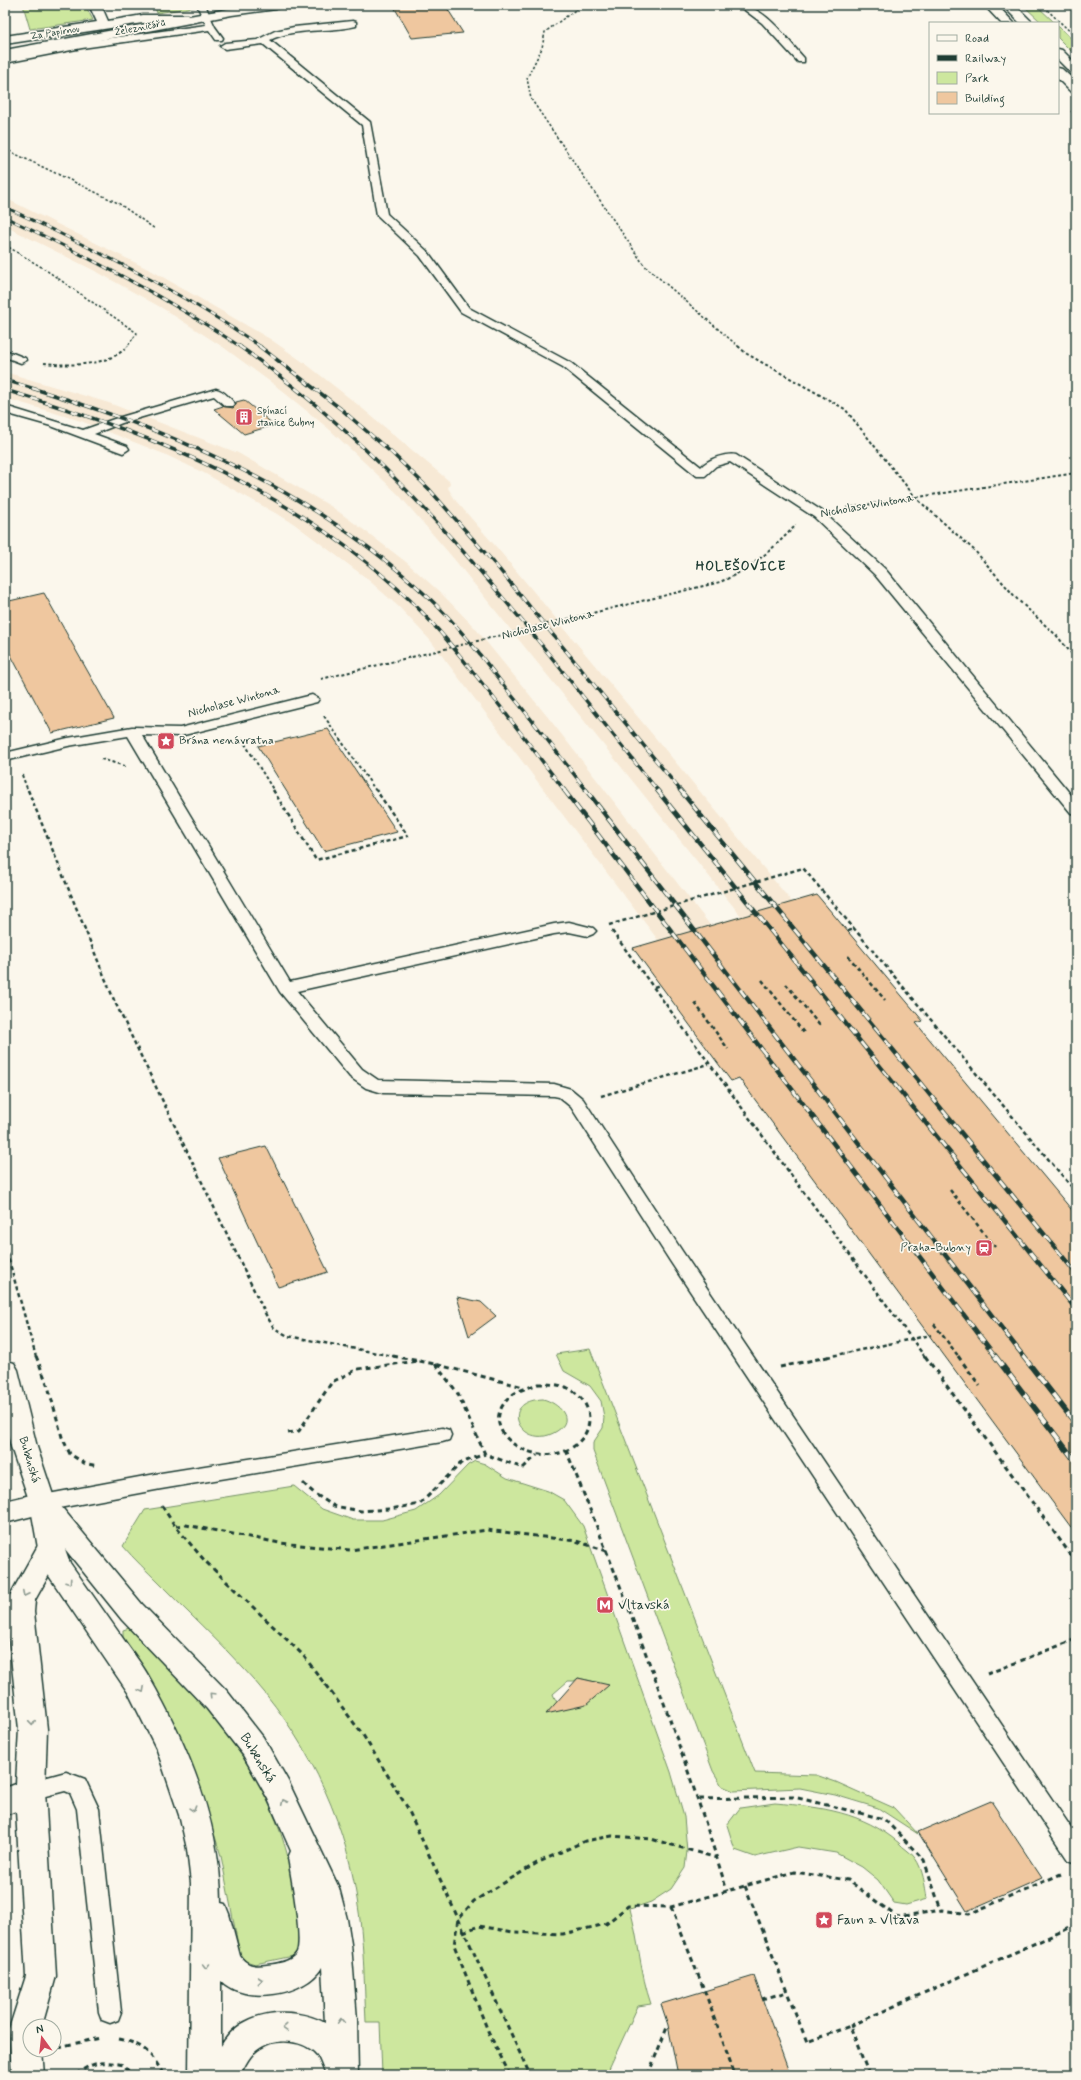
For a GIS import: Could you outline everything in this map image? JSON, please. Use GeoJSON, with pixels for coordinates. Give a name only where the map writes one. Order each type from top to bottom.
{"type":"FeatureCollection","features":[{"type":"Feature","properties":{"kind":"main road"},"geometry":{"type":"LineString","coordinates":[[95,5],[104,25]]}},
{"type":"Feature","properties":{"kind":"main road","name":"Železničářů"},"geometry":{"type":"LineString","coordinates":[[5,54],[188,19],[203,10],[276,5]]}},
{"type":"Feature","properties":{"kind":"main road"},"geometry":{"type":"LineString","coordinates":[[990,5],[1007,22]]}},
{"type":"Feature","properties":{"kind":"main road"},"geometry":{"type":"LineString","coordinates":[[1008,5],[1026,22]]}},
{"type":"Feature","properties":{"kind":"main road","name":"Za Papírnou"},"geometry":{"type":"LineString","coordinates":[[5,40],[144,19],[188,19]]}},
{"type":"Feature","properties":{"kind":"main road"},"geometry":{"type":"LineString","coordinates":[[1059,54],[1076,71]]}},
{"type":"Feature","properties":{"kind":"main road"},"geometry":{"type":"LineString","coordinates":[[1059,73],[1076,90]]}},
{"type":"Feature","properties":{"kind":"main road","name":"Bubenská"},"geometry":{"type":"LineString","coordinates":[[5,1370],[24,1447],[43,1503],[50,1548],[59,1568],[139,1685],[171,1749],[195,1818],[202,1849],[206,1883],[205,2075]]}},
{"type":"Feature","properties":{"kind":"main road"},"geometry":{"type":"LineString","coordinates":[[5,1512],[43,1503]]}},
{"type":"Feature","properties":{"kind":"main road","name":"Bubenská"},"geometry":{"type":"LineString","coordinates":[[43,1503],[132,1612],[217,1700],[253,1746],[278,1790],[324,1888],[332,1919],[336,1944],[341,2020],[342,2075]]}},
{"type":"Feature","properties":{"kind":"main road"},"geometry":{"type":"LineString","coordinates":[[36,2059],[25,2029],[41,1976],[18,1797],[33,1729],[20,1612],[22,1599],[50,1548]]}},
{"type":"Feature","properties":{"kind":"main road"},"geometry":{"type":"LineString","coordinates":[[206,1883],[225,1959],[232,1971],[240,1978],[251,1980],[282,1977],[297,1972],[308,1964],[312,1954],[314,1940],[300,1837]]}},
{"type":"Feature","properties":{"kind":"main road"},"geometry":{"type":"LineString","coordinates":[[224,2075],[238,2047],[249,2037],[264,2030],[287,2027],[316,2033],[328,2045],[342,2075]]}},
{"type":"Feature","properties":{"kind":"lane"},"geometry":{"type":"LineString","coordinates":[[742,5],[765,21],[801,60]]}},
{"type":"Feature","properties":{"kind":"lane"},"geometry":{"type":"LineString","coordinates":[[203,10],[211,27],[220,38]]}},
{"type":"Feature","properties":{"kind":"lane"},"geometry":{"type":"LineString","coordinates":[[225,46],[264,40],[278,33],[294,30],[353,24]]}},
{"type":"Feature","properties":{"kind":"lane"},"geometry":{"type":"LineString","coordinates":[[5,60],[82,45],[211,27]]}},
{"type":"Feature","properties":{"kind":"lane"},"geometry":{"type":"LineString","coordinates":[[264,40],[367,124],[382,215],[424,254],[464,310],[567,365],[700,473],[712,463],[732,458],[818,514],[880,572],[1076,810]]}},
{"type":"Feature","properties":{"kind":"lane"},"geometry":{"type":"LineString","coordinates":[[5,353],[21,360]]}},
{"type":"Feature","properties":{"kind":"lane"},"geometry":{"type":"LineString","coordinates":[[84,434],[118,421],[216,392],[229,404]]}},
{"type":"Feature","properties":{"kind":"lane"},"geometry":{"type":"LineString","coordinates":[[5,409],[84,434],[122,449]]}},
{"type":"Feature","properties":{"kind":"lane"},"geometry":{"type":"LineString","coordinates":[[5,757],[68,742],[132,732],[180,732],[312,699]]}},
{"type":"Feature","properties":{"kind":"lane"},"geometry":{"type":"LineString","coordinates":[[132,732],[286,988],[356,1073],[372,1084],[393,1087],[554,1090],[565,1093],[577,1103],[754,1372],[1076,1853]]}},
{"type":"Feature","properties":{"kind":"lane"},"geometry":{"type":"LineString","coordinates":[[286,988],[554,929],[569,927],[588,931]]}},
{"type":"Feature","properties":{"kind":"lane"},"geometry":{"type":"LineString","coordinates":[[43,1503],[161,1481],[442,1436]]}},
{"type":"Feature","properties":{"kind":"lane"},"geometry":{"type":"LineString","coordinates":[[18,1797],[66,1781],[78,1786],[88,1809],[110,2012]]}},
{"type":"Feature","properties":{"kind":"path"},"geometry":{"type":"LineString","coordinates":[[582,5],[545,32],[542,38],[542,48],[525,79],[526,88],[644,265],[747,354],[845,409],[916,498],[975,551],[1018,600],[1057,636],[1076,659]]}},
{"type":"Feature","properties":{"kind":"path"},"geometry":{"type":"LineString","coordinates":[[1042,5],[1076,37]]}},
{"type":"Feature","properties":{"kind":"path"},"geometry":{"type":"LineString","coordinates":[[5,149],[118,203],[155,229]]}},
{"type":"Feature","properties":{"kind":"path"},"geometry":{"type":"LineString","coordinates":[[5,245],[43,268],[137,333],[124,350],[102,360],[56,364],[21,360]]}},
{"type":"Feature","properties":{"kind":"path","name":"Nicholase Wintona"},"geometry":{"type":"LineString","coordinates":[[320,680],[720,582],[742,573],[763,559],[796,525],[818,514],[1076,473]]}},
{"type":"Feature","properties":{"kind":"path"},"geometry":{"type":"LineString","coordinates":[[230,719],[316,860],[408,836],[312,699]]}},
{"type":"Feature","properties":{"kind":"path"},"geometry":{"type":"LineString","coordinates":[[21,773],[114,1000],[266,1315],[274,1328],[288,1336],[435,1364],[523,1387]]}},
{"type":"Feature","properties":{"kind":"path"},"geometry":{"type":"LineString","coordinates":[[1076,1192],[803,868],[608,925],[1076,1562]]}},
{"type":"Feature","properties":{"kind":"path"},"geometry":{"type":"LineString","coordinates":[[848,931],[855,929]]}},
{"type":"Feature","properties":{"kind":"path"},"geometry":{"type":"LineString","coordinates":[[848,956],[885,1000]]}},
{"type":"Feature","properties":{"kind":"path"},"geometry":{"type":"LineString","coordinates":[[762,980],[804,1033]]}},
{"type":"Feature","properties":{"kind":"path"},"geometry":{"type":"LineString","coordinates":[[786,984],[821,1027]]}},
{"type":"Feature","properties":{"kind":"path"},"geometry":{"type":"LineString","coordinates":[[654,987],[660,985]]}},
{"type":"Feature","properties":{"kind":"path"},"geometry":{"type":"LineString","coordinates":[[694,1003],[728,1049]]}},
{"type":"Feature","properties":{"kind":"path"},"geometry":{"type":"LineString","coordinates":[[577,1103],[709,1064]]}},
{"type":"Feature","properties":{"kind":"path"},"geometry":{"type":"LineString","coordinates":[[950,1190],[994,1247]]}},
{"type":"Feature","properties":{"kind":"path"},"geometry":{"type":"LineString","coordinates":[[5,1246],[38,1364],[48,1386],[62,1437],[70,1454],[84,1463],[98,1467]]}},
{"type":"Feature","properties":{"kind":"path"},"geometry":{"type":"LineString","coordinates":[[934,1324],[980,1386]]}},
{"type":"Feature","properties":{"kind":"path"},"geometry":{"type":"LineString","coordinates":[[754,1372],[931,1335]]}},
{"type":"Feature","properties":{"kind":"path"},"geometry":{"type":"LineString","coordinates":[[283,1434],[299,1431],[332,1382],[358,1369],[420,1361]]}},
{"type":"Feature","properties":{"kind":"path"},"geometry":{"type":"LineString","coordinates":[[435,1364],[457,1392],[485,1454]]}},
{"type":"Feature","properties":{"kind":"path"},"geometry":{"type":"LineString","coordinates":[[538,1384],[561,1386],[580,1397],[588,1408],[590,1420],[587,1432],[578,1442],[566,1450],[552,1454],[538,1454],[524,1451],[512,1444],[503,1435],[499,1425],[499,1413],[503,1403],[512,1394],[523,1387],[538,1384]]}},
{"type":"Feature","properties":{"kind":"path"},"geometry":{"type":"LineString","coordinates":[[566,1450],[607,1551],[699,1799],[728,1891]]}},
{"type":"Feature","properties":{"kind":"path"},"geometry":{"type":"LineString","coordinates":[[299,1480],[315,1494],[334,1506],[361,1511],[390,1509],[420,1504],[461,1463],[485,1454],[523,1468],[538,1454]]}},
{"type":"Feature","properties":{"kind":"path"},"geometry":{"type":"LineString","coordinates":[[162,1506],[175,1526],[206,1561],[303,1655],[363,1735],[407,1807],[463,1932],[530,2075]]}},
{"type":"Feature","properties":{"kind":"path"},"geometry":{"type":"LineString","coordinates":[[175,1526],[186,1525],[287,1544],[350,1550],[487,1530],[576,1541],[607,1551]]}},
{"type":"Feature","properties":{"kind":"path"},"geometry":{"type":"LineString","coordinates":[[963,1684],[1076,1639]]}},
{"type":"Feature","properties":{"kind":"path"},"geometry":{"type":"LineString","coordinates":[[699,1799],[794,1797],[884,1819],[924,1860],[942,1910]]}},
{"type":"Feature","properties":{"kind":"path"},"geometry":{"type":"LineString","coordinates":[[510,2075],[488,2032],[454,1945],[458,1919],[474,1901],[537,1863],[585,1841],[612,1836],[651,1839],[717,1858]]}},
{"type":"Feature","properties":{"kind":"path"},"geometry":{"type":"LineString","coordinates":[[463,1932],[479,1926],[513,1932],[563,1934],[606,1924],[628,1906],[671,1907],[794,1872],[848,1880],[897,1917],[942,1910],[969,1914],[1064,1873]]}},
{"type":"Feature","properties":{"kind":"path"},"geometry":{"type":"LineString","coordinates":[[745,1886],[808,2042],[850,2026],[1076,1925]]}},
{"type":"Feature","properties":{"kind":"path"},"geometry":{"type":"LineString","coordinates":[[671,1907],[705,1992],[735,2075]]}},
{"type":"Feature","properties":{"kind":"path"},"geometry":{"type":"LineString","coordinates":[[762,1999],[787,1992]]}},
{"type":"Feature","properties":{"kind":"path"},"geometry":{"type":"LineString","coordinates":[[648,2075],[668,2025]]}},
{"type":"Feature","properties":{"kind":"path"},"geometry":{"type":"LineString","coordinates":[[850,2026],[869,2075]]}},
{"type":"Feature","properties":{"kind":"path"},"geometry":{"type":"LineString","coordinates":[[36,2059],[106,2037]]}},
{"type":"Feature","properties":{"kind":"path"},"geometry":{"type":"LineString","coordinates":[[112,2038],[131,2041],[147,2049],[164,2075]]}},
{"type":"Feature","properties":{"kind":"path"},"geometry":{"type":"LineString","coordinates":[[76,2075],[82,2069],[99,2061],[124,2065],[131,2075]]}},
{"type":"Feature","properties":{"kind":"shaded area"},"geometry":{"type":"Polygon","coordinates":[[[5,198],[154,272],[270,339],[306,364],[357,404],[449,481],[450,484],[448,488],[456,501],[498,549],[792,902],[817,895],[923,1021],[916,1023],[1076,1215],[1076,1534],[739,1078],[731,1081],[633,948],[658,940],[430,640],[399,607],[365,577],[293,523],[204,473],[164,454],[81,421],[5,398],[5,372],[109,403],[238,453],[332,507],[368,533],[406,562],[442,594],[475,628],[551,721],[710,925],[741,916],[454,559],[399,495],[329,429],[276,386],[223,347],[162,308],[99,273],[5,226],[5,198]]]}},
{"type":"Feature","properties":{"kind":"green space"},"geometry":{"type":"Polygon","coordinates":[[[23,5],[85,5],[93,20],[30,29],[23,5]]]}},
{"type":"Feature","properties":{"kind":"green space"},"geometry":{"type":"Polygon","coordinates":[[[154,5],[194,5],[195,7],[157,13],[154,5]]]}},
{"type":"Feature","properties":{"kind":"green space"},"geometry":{"type":"Polygon","coordinates":[[[1023,5],[1036,5],[1054,22],[1041,22],[1023,5]]]}},
{"type":"Feature","properties":{"kind":"green space"},"geometry":{"type":"Polygon","coordinates":[[[1059,27],[1076,43],[1076,56],[1059,39],[1059,27]]]}},
{"type":"Feature","properties":{"kind":"green space"},"geometry":{"type":"Polygon","coordinates":[[[590,1349],[755,1773],[816,1775],[836,1782],[894,1808],[918,1834],[878,1808],[835,1795],[800,1788],[734,1791],[722,1786],[713,1771],[593,1451],[593,1443],[603,1428],[604,1417],[601,1401],[590,1386],[564,1371],[556,1354],[590,1349]]]}},
{"type":"Feature","properties":{"kind":"green space"},"geometry":{"type":"Polygon","coordinates":[[[543,1399],[554,1404],[563,1412],[565,1422],[557,1431],[545,1436],[534,1436],[525,1431],[519,1424],[517,1416],[520,1408],[528,1402],[543,1399]]]}},
{"type":"Feature","properties":{"kind":"green space"},"geometry":{"type":"Polygon","coordinates":[[[475,1461],[485,1464],[507,1478],[548,1491],[564,1500],[583,1526],[671,1772],[684,1817],[687,1851],[685,1868],[671,1889],[651,1902],[630,1909],[636,1933],[644,1981],[651,2004],[638,2006],[606,2075],[382,2075],[380,2022],[366,2022],[361,1929],[351,1867],[331,1805],[318,1775],[285,1719],[265,1693],[223,1647],[123,1546],[145,1510],[294,1486],[322,1509],[353,1520],[382,1520],[416,1511],[439,1495],[468,1465],[475,1461]],[[578,1678],[574,1681],[568,1681],[553,1694],[556,1701],[579,1706],[603,1690],[600,1683],[578,1678]]]}},
{"type":"Feature","properties":{"kind":"green space"},"geometry":{"type":"Polygon","coordinates":[[[129,1628],[139,1635],[151,1647],[210,1712],[243,1758],[258,1782],[281,1834],[289,1861],[302,1945],[293,1956],[255,1964],[246,1961],[240,1955],[221,1856],[198,1781],[167,1711],[123,1637],[123,1630],[129,1628]]]}},
{"type":"Feature","properties":{"kind":"green space"},"geometry":{"type":"Polygon","coordinates":[[[775,1803],[825,1809],[871,1824],[899,1843],[918,1862],[922,1872],[927,1899],[906,1905],[894,1903],[878,1880],[862,1867],[836,1853],[798,1847],[755,1857],[735,1850],[727,1825],[740,1808],[775,1803]]]}},
{"type":"Feature","properties":{"kind":"building"},"geometry":{"type":"Polygon","coordinates":[[[393,5],[445,5],[463,33],[412,38],[393,5]]]}},
{"type":"Feature","properties":{"kind":"building","name":"Spínací stanice Bubny"},"geometry":{"type":"Polygon","coordinates":[[[244,400],[274,425],[244,434],[214,409],[223,406],[233,408],[236,405],[236,402],[244,400]]]}},
{"type":"Feature","properties":{"kind":"building"},"geometry":{"type":"Polygon","coordinates":[[[44,593],[114,718],[52,733],[5,644],[5,602],[44,593]]]}},
{"type":"Feature","properties":{"kind":"building"},"geometry":{"type":"Polygon","coordinates":[[[328,729],[397,832],[324,851],[258,746],[328,729]]]}},
{"type":"Feature","properties":{"kind":"building"},"geometry":{"type":"Polygon","coordinates":[[[817,895],[923,1021],[916,1023],[1076,1215],[1076,1534],[739,1078],[731,1081],[633,948],[817,895]]]}},
{"type":"Feature","properties":{"kind":"building"},"geometry":{"type":"Polygon","coordinates":[[[266,1146],[328,1272],[278,1287],[218,1158],[266,1146]]]}},
{"type":"Feature","properties":{"kind":"building"},"geometry":{"type":"Polygon","coordinates":[[[457,1297],[481,1302],[496,1316],[469,1336],[457,1297]]]}},
{"type":"Feature","properties":{"kind":"building"},"geometry":{"type":"Polygon","coordinates":[[[578,1678],[609,1685],[586,1705],[546,1714],[578,1678]]]}},
{"type":"Feature","properties":{"kind":"building"},"geometry":{"type":"Polygon","coordinates":[[[991,1801],[1042,1878],[967,1911],[918,1832],[991,1801]]]}},
{"type":"Feature","properties":{"kind":"building"},"geometry":{"type":"Polygon","coordinates":[[[754,1976],[790,2075],[678,2075],[668,2025],[661,2004],[754,1976]]]}},
{"type":"Feature","properties":{"kind":"railway"},"geometry":{"type":"LineString","coordinates":[[5,207],[104,255],[168,289],[200,307],[261,347]]}},
{"type":"Feature","properties":{"kind":"railway"},"geometry":{"type":"LineString","coordinates":[[5,217],[155,294],[241,347]]}},
{"type":"Feature","properties":{"kind":"railway"},"geometry":{"type":"LineString","coordinates":[[239,346],[301,393],[359,444],[413,497],[465,553],[514,611],[658,791]]}},
{"type":"Feature","properties":{"kind":"railway"},"geometry":{"type":"LineString","coordinates":[[259,346],[341,409],[393,454],[429,489],[494,563],[681,791]]}},
{"type":"Feature","properties":{"kind":"railway"},"geometry":{"type":"LineString","coordinates":[[5,380],[63,398],[176,439],[283,491],[334,523],[382,558],[429,598],[459,629],[587,791]]}},
{"type":"Feature","properties":{"kind":"railway"},"geometry":{"type":"LineString","coordinates":[[5,390],[61,407],[170,448],[222,472],[274,499],[323,530],[369,564],[423,613],[476,676],[565,791]]}},
{"type":"Feature","properties":{"kind":"railway"},"geometry":{"type":"LineString","coordinates":[[564,790],[996,1357]]}},
{"type":"Feature","properties":{"kind":"railway"},"geometry":{"type":"LineString","coordinates":[[586,790],[1024,1357]]}},
{"type":"Feature","properties":{"kind":"railway"},"geometry":{"type":"LineString","coordinates":[[657,790],[1076,1309]]}},
{"type":"Feature","properties":{"kind":"railway"},"geometry":{"type":"LineString","coordinates":[[680,790],[1076,1273]]}},
{"type":"Feature","properties":{"kind":"railway"},"geometry":{"type":"LineString","coordinates":[[995,1356],[1076,1462]]}},
{"type":"Feature","properties":{"kind":"railway"},"geometry":{"type":"LineString","coordinates":[[1023,1356],[1076,1424]]}},
{"type":"Feature","properties":{"kind":"place","name":"Spínací stanice Bubny"},"geometry":{"type":"Point","coordinates":[244,417]}},
{"type":"Feature","properties":{"kind":"place","name":"Brána nenávratna"},"geometry":{"type":"Point","coordinates":[166,741]}},
{"type":"Feature","properties":{"kind":"place","name":"Praha-Bubny"},"geometry":{"type":"Point","coordinates":[984,1248]}},
{"type":"Feature","properties":{"kind":"place","name":"Vltavská"},"geometry":{"type":"Point","coordinates":[605,1605]}},
{"type":"Feature","properties":{"kind":"place","name":"Faun a Vltava"},"geometry":{"type":"Point","coordinates":[824,1920]}},
{"type":"Feature","properties":{"kind":"district","name":"HOLEŠOVICE"},"geometry":{"type":"Point","coordinates":[741,566]}}]}
